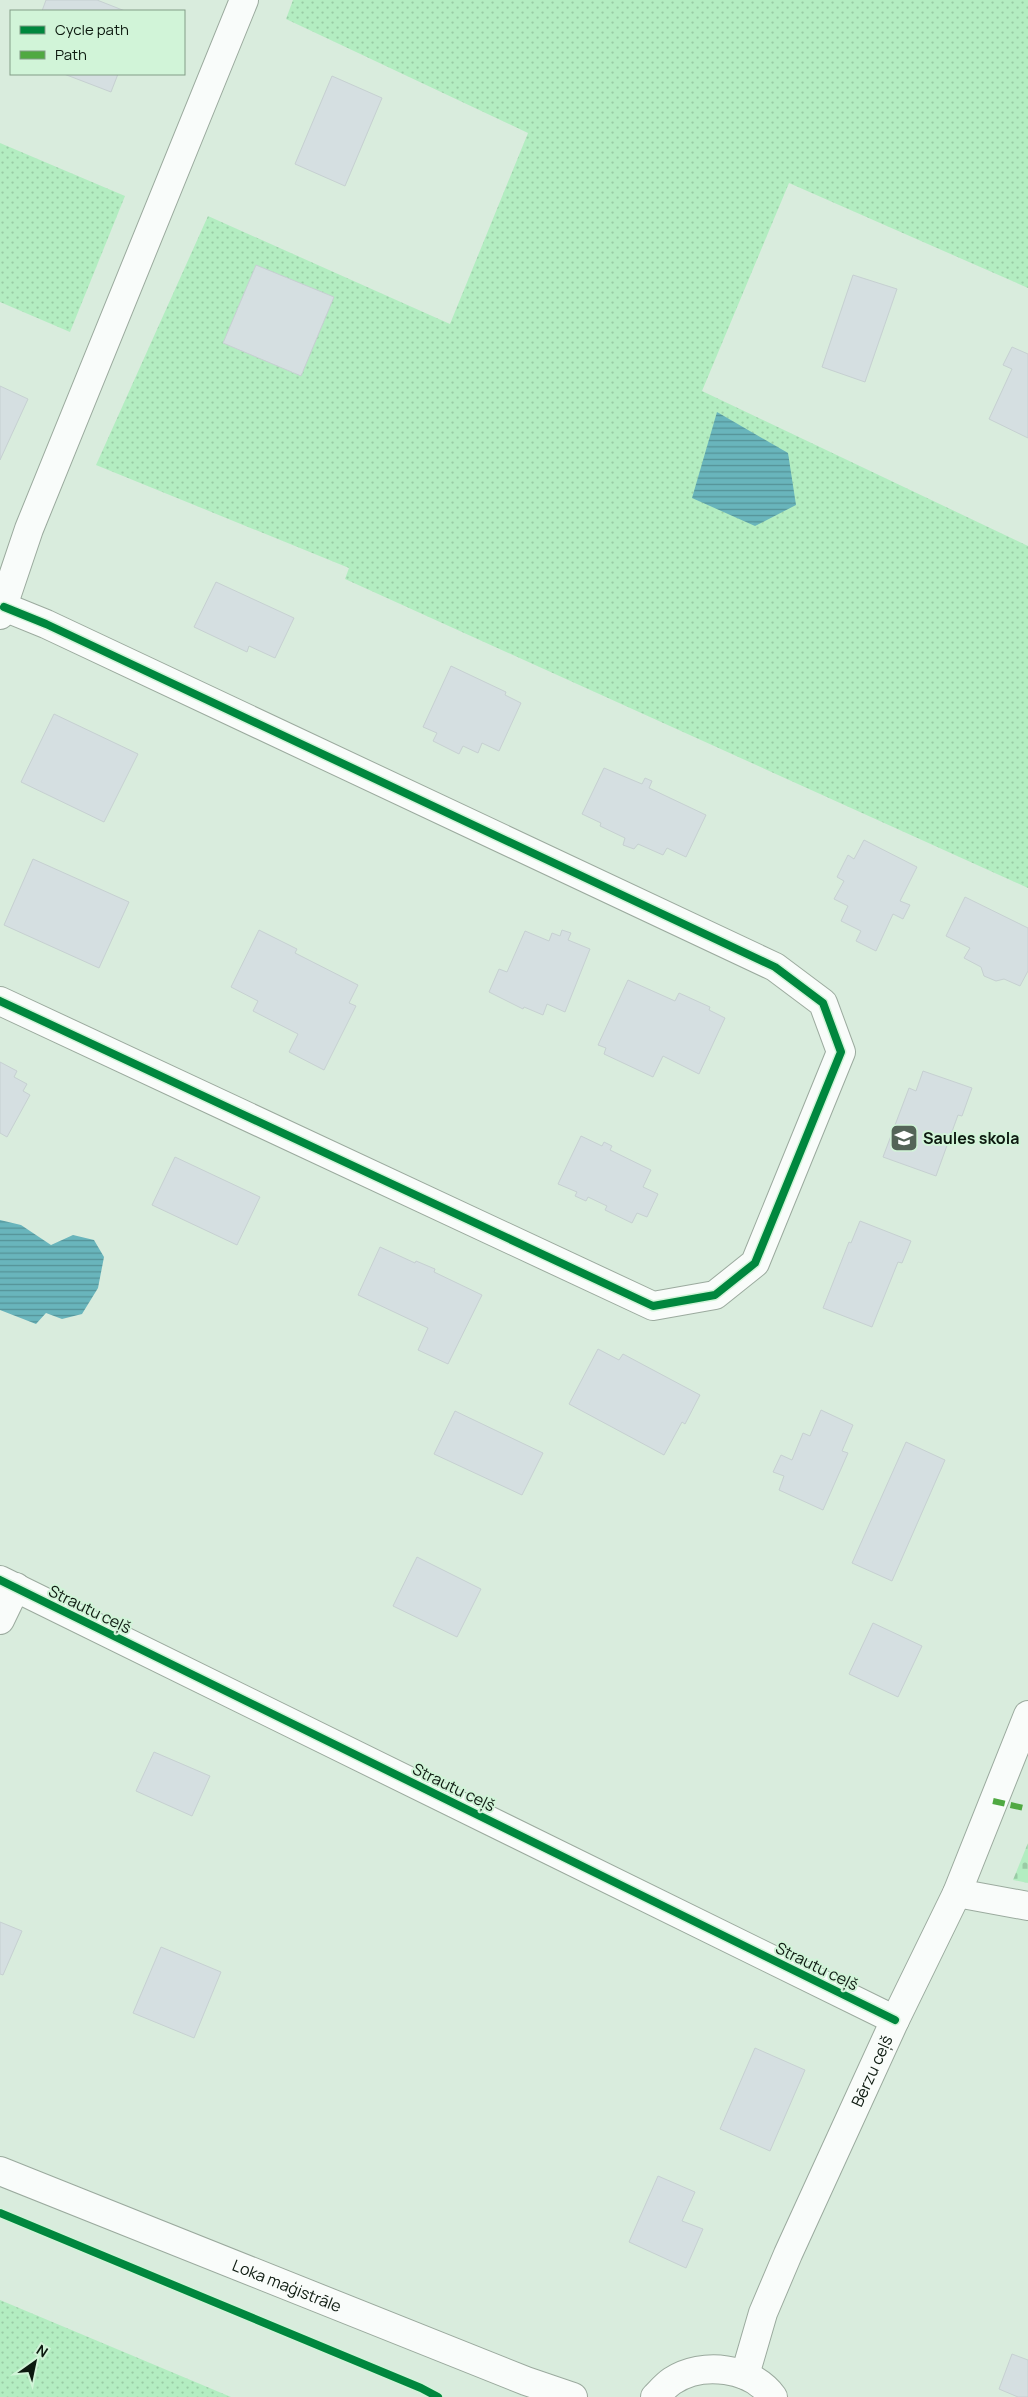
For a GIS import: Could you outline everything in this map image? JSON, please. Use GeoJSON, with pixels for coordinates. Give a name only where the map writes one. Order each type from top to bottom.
{"type":"FeatureCollection","features":[{"type":"Feature","properties":{"kind":"street"},"geometry":{"type":"LineString","coordinates":[[0,1001],[653,1306],[715,1295],[755,1263],[841,1052],[823,1003],[775,967],[46,624],[2,611],[29,529],[244,0]]}},
{"type":"Feature","properties":{"kind":"street"},"geometry":{"type":"LineString","coordinates":[[0,1620],[8,1584]]}},
{"type":"Feature","properties":{"kind":"street","name":"Strautu ceļš"},"geometry":{"type":"LineString","coordinates":[[8,1584],[895,2020]]}},
{"type":"Feature","properties":{"kind":"street","name":"Bērzu ceļš"},"geometry":{"type":"LineString","coordinates":[[745,2375],[763,2313],[895,2020],[957,1893],[1028,1715]]}},
{"type":"Feature","properties":{"kind":"street"},"geometry":{"type":"LineString","coordinates":[[957,1893],[1028,1906]]}},
{"type":"Feature","properties":{"kind":"street","name":"Loka maģistrāle"},"geometry":{"type":"LineString","coordinates":[[0,2171],[499,2370],[573,2397]]}},
{"type":"Feature","properties":{"kind":"street"},"geometry":{"type":"LineString","coordinates":[[655,2397],[672,2381],[695,2371],[721,2369],[745,2375],[767,2388],[773,2397]]}},
{"type":"Feature","properties":{"kind":"green space"},"geometry":{"type":"Polygon","coordinates":[[[293,0],[1028,0],[1028,288],[789,183],[702,391],[1028,546],[1028,888],[345,579],[349,568],[96,465],[208,216],[450,324],[528,133],[286,19],[293,0]]]}},
{"type":"Feature","properties":{"kind":"green space"},"geometry":{"type":"Polygon","coordinates":[[[0,143],[125,196],[70,332],[0,302],[0,143]]]}},
{"type":"Feature","properties":{"kind":"green space"},"geometry":{"type":"Polygon","coordinates":[[[1028,1843],[1028,1883],[1013,1880],[1028,1843]]]}},
{"type":"Feature","properties":{"kind":"green space"},"geometry":{"type":"Polygon","coordinates":[[[0,2300],[231,2397],[0,2397],[0,2300]]]}},
{"type":"Feature","properties":{"kind":"water"},"geometry":{"type":"Polygon","coordinates":[[[717,412],[788,453],[796,505],[755,526],[692,498],[717,412]]]}},
{"type":"Feature","properties":{"kind":"water"},"geometry":{"type":"Polygon","coordinates":[[[0,1220],[21,1225],[51,1245],[73,1235],[94,1240],[104,1257],[98,1288],[82,1314],[62,1319],[46,1313],[36,1324],[0,1310],[0,1220]]]}},
{"type":"Feature","properties":{"kind":"building"},"geometry":{"type":"Polygon","coordinates":[[[46,0],[97,0],[122,10],[42,10],[46,0]]]}},
{"type":"Feature","properties":{"kind":"building"},"geometry":{"type":"Polygon","coordinates":[[[67,75],[118,75],[111,92],[67,75]]]}},
{"type":"Feature","properties":{"kind":"building"},"geometry":{"type":"Polygon","coordinates":[[[332,76],[382,98],[345,186],[295,164],[332,76]]]}},
{"type":"Feature","properties":{"kind":"building"},"geometry":{"type":"Polygon","coordinates":[[[256,265],[334,297],[301,376],[223,343],[256,265]]]}},
{"type":"Feature","properties":{"kind":"building"},"geometry":{"type":"Polygon","coordinates":[[[853,275],[897,289],[865,382],[822,367],[853,275]]]}},
{"type":"Feature","properties":{"kind":"building"},"geometry":{"type":"Polygon","coordinates":[[[1012,347],[1028,354],[1028,438],[989,419],[1012,369],[1003,365],[1012,347]]]}},
{"type":"Feature","properties":{"kind":"building"},"geometry":{"type":"Polygon","coordinates":[[[0,386],[28,399],[0,460],[0,386]]]}},
{"type":"Feature","properties":{"kind":"building"},"geometry":{"type":"Polygon","coordinates":[[[216,582],[294,618],[275,658],[249,646],[247,652],[194,627],[216,582]]]}},
{"type":"Feature","properties":{"kind":"building"},"geometry":{"type":"Polygon","coordinates":[[[451,666],[506,692],[505,695],[521,703],[499,751],[482,743],[478,753],[463,746],[459,754],[433,741],[437,733],[423,727],[451,666]]]}},
{"type":"Feature","properties":{"kind":"building"},"geometry":{"type":"Polygon","coordinates":[[[54,714],[138,754],[104,822],[21,782],[54,714]]]}},
{"type":"Feature","properties":{"kind":"building"},"geometry":{"type":"Polygon","coordinates":[[[604,768],[642,784],[645,778],[652,781],[649,788],[706,815],[686,857],[667,848],[663,855],[638,844],[634,849],[623,845],[625,838],[600,826],[601,823],[582,814],[604,768]]]}},
{"type":"Feature","properties":{"kind":"building"},"geometry":{"type":"Polygon","coordinates":[[[864,840],[917,867],[900,901],[910,905],[903,919],[893,914],[876,951],[856,941],[861,931],[841,921],[848,906],[834,899],[844,881],[837,877],[848,855],[854,859],[864,840]]]}},
{"type":"Feature","properties":{"kind":"building"},"geometry":{"type":"Polygon","coordinates":[[[33,859],[129,902],[99,968],[4,925],[33,859]]]}},
{"type":"Feature","properties":{"kind":"building"},"geometry":{"type":"Polygon","coordinates":[[[965,897],[1028,928],[1028,971],[1020,986],[1004,979],[996,981],[984,976],[981,967],[964,958],[970,948],[946,936],[965,897]]]}},
{"type":"Feature","properties":{"kind":"building"},"geometry":{"type":"Polygon","coordinates":[[[259,930],[297,949],[295,953],[358,985],[349,1003],[356,1006],[324,1070],[289,1052],[298,1034],[253,1011],[258,1001],[231,987],[259,930]]]}},
{"type":"Feature","properties":{"kind":"building"},"geometry":{"type":"Polygon","coordinates":[[[562,930],[571,933],[568,940],[590,949],[565,1012],[547,1004],[543,1015],[524,1007],[523,1009],[489,992],[499,969],[507,972],[525,931],[549,941],[552,933],[560,936],[562,930]]]}},
{"type":"Feature","properties":{"kind":"building"},"geometry":{"type":"Polygon","coordinates":[[[628,980],[675,1001],[679,993],[710,1007],[709,1010],[725,1018],[699,1074],[663,1056],[653,1077],[604,1054],[606,1048],[598,1045],[628,980]]]}},
{"type":"Feature","properties":{"kind":"building"},"geometry":{"type":"Polygon","coordinates":[[[0,1062],[17,1071],[14,1077],[27,1084],[23,1091],[30,1095],[7,1137],[0,1133],[0,1062]]]}},
{"type":"Feature","properties":{"kind":"building"},"geometry":{"type":"Polygon","coordinates":[[[923,1071],[972,1088],[962,1116],[958,1115],[936,1176],[883,1157],[909,1088],[916,1091],[923,1071]]]}},
{"type":"Feature","properties":{"kind":"building"},"geometry":{"type":"Polygon","coordinates":[[[581,1136],[602,1146],[604,1142],[612,1146],[610,1150],[651,1170],[643,1187],[658,1194],[647,1217],[637,1213],[632,1223],[605,1210],[607,1206],[588,1197],[586,1201],[575,1196],[577,1192],[558,1184],[581,1136]]]}},
{"type":"Feature","properties":{"kind":"building"},"geometry":{"type":"Polygon","coordinates":[[[175,1157],[260,1197],[237,1245],[152,1205],[175,1157]]]}},
{"type":"Feature","properties":{"kind":"building"},"geometry":{"type":"Polygon","coordinates":[[[860,1221],[911,1241],[902,1263],[898,1262],[872,1327],[823,1308],[849,1242],[851,1243],[860,1221]]]}},
{"type":"Feature","properties":{"kind":"building"},"geometry":{"type":"Polygon","coordinates":[[[380,1247],[415,1263],[416,1261],[435,1269],[434,1272],[482,1295],[448,1364],[418,1350],[428,1328],[358,1295],[380,1247]]]}},
{"type":"Feature","properties":{"kind":"building"},"geometry":{"type":"Polygon","coordinates":[[[598,1349],[619,1360],[623,1354],[700,1395],[685,1424],[682,1422],[664,1455],[569,1404],[598,1349]]]}},
{"type":"Feature","properties":{"kind":"building"},"geometry":{"type":"Polygon","coordinates":[[[821,1410],[853,1425],[842,1451],[848,1453],[823,1510],[779,1490],[784,1476],[773,1472],[781,1455],[792,1460],[803,1433],[810,1436],[821,1410]]]}},
{"type":"Feature","properties":{"kind":"building"},"geometry":{"type":"Polygon","coordinates":[[[455,1411],[543,1453],[522,1495],[434,1454],[455,1411]]]}},
{"type":"Feature","properties":{"kind":"building"},"geometry":{"type":"Polygon","coordinates":[[[906,1442],[945,1460],[892,1581],[852,1563],[906,1442]]]}},
{"type":"Feature","properties":{"kind":"building"},"geometry":{"type":"Polygon","coordinates":[[[417,1557],[481,1589],[457,1637],[393,1606],[417,1557]]]}},
{"type":"Feature","properties":{"kind":"building"},"geometry":{"type":"Polygon","coordinates":[[[873,1623],[922,1646],[898,1697],[849,1674],[873,1623]]]}},
{"type":"Feature","properties":{"kind":"building"},"geometry":{"type":"Polygon","coordinates":[[[154,1752],[210,1776],[192,1816],[136,1791],[154,1752]]]}},
{"type":"Feature","properties":{"kind":"building"},"geometry":{"type":"Polygon","coordinates":[[[0,1922],[22,1931],[3,1975],[0,1974],[0,1922]]]}},
{"type":"Feature","properties":{"kind":"building"},"geometry":{"type":"Polygon","coordinates":[[[161,1947],[221,1972],[194,2038],[133,2013],[161,1947]]]}},
{"type":"Feature","properties":{"kind":"building"},"geometry":{"type":"Polygon","coordinates":[[[755,2048],[805,2070],[770,2151],[720,2129],[755,2048]]]}},
{"type":"Feature","properties":{"kind":"building"},"geometry":{"type":"Polygon","coordinates":[[[658,2176],[695,2192],[682,2221],[703,2229],[686,2268],[629,2242],[658,2176]]]}},
{"type":"Feature","properties":{"kind":"building"},"geometry":{"type":"Polygon","coordinates":[[[1012,2354],[1028,2360],[1028,2397],[1018,2397],[999,2389],[1012,2354]]]}},
{"type":"Feature","properties":{"kind":"marked path"},"geometry":{"type":"LineString","coordinates":[[993,1801],[1028,1809]]}},
{"type":"Feature","properties":{"kind":"cycle path"},"geometry":{"type":"LineString","coordinates":[[0,1001],[653,1306],[715,1295],[755,1263],[841,1052],[823,1003],[775,967],[46,624],[4,607]]}},
{"type":"Feature","properties":{"kind":"cycle path"},"geometry":{"type":"LineString","coordinates":[[0,1580],[895,2020]]}},
{"type":"Feature","properties":{"kind":"cycle path"},"geometry":{"type":"LineString","coordinates":[[0,2213],[421,2388],[438,2397]]}},
{"type":"Feature","properties":{"kind":"place","name":"Saules skola"},"geometry":{"type":"Point","coordinates":[904,1138]}}]}
